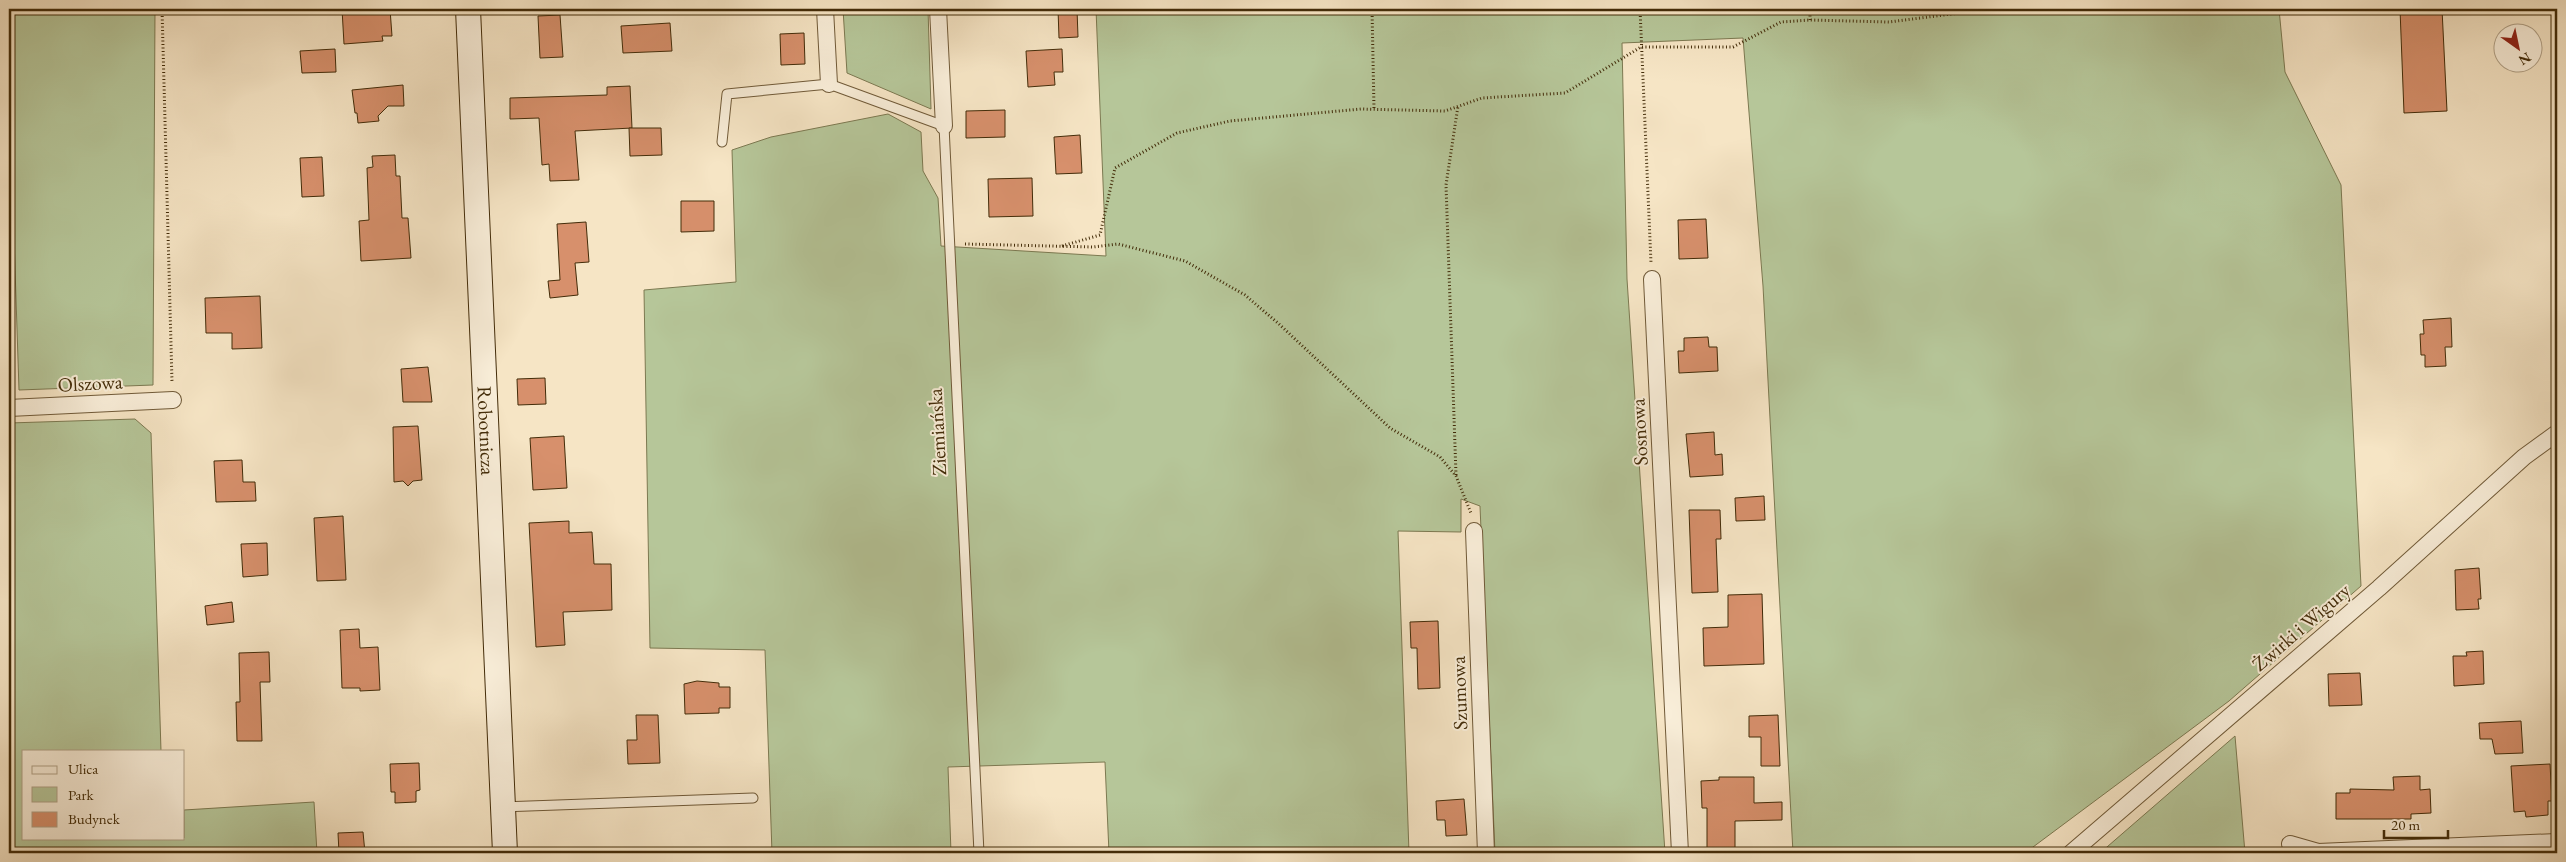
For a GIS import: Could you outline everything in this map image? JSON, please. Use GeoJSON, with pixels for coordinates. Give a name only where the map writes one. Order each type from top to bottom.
{"type":"FeatureCollection","features":[{"type":"Feature","properties":{"kind":"street","name":"Robotnicza"},"geometry":{"type":"LineString","coordinates":[[468,9],[505,853]]}},
{"type":"Feature","properties":{"kind":"street"},"geometry":{"type":"LineString","coordinates":[[825,9],[829,84]]}},
{"type":"Feature","properties":{"kind":"street","name":"Ziemiańska"},"geometry":{"type":"LineString","coordinates":[[938,9],[944,126]]}},
{"type":"Feature","properties":{"kind":"street","name":"Sosnowa"},"geometry":{"type":"LineString","coordinates":[[1652,279],[1680,853]]}},
{"type":"Feature","properties":{"kind":"street","name":"Olszowa"},"geometry":{"type":"LineString","coordinates":[[9,408],[172,400]]}},
{"type":"Feature","properties":{"kind":"street","name":"Żwirki i Wigury"},"geometry":{"type":"LineString","coordinates":[[2071,853],[2379,588],[2524,457],[2557,432]]}},
{"type":"Feature","properties":{"kind":"street","name":"Szumowa"},"geometry":{"type":"LineString","coordinates":[[1474,531],[1486,853]]}},
{"type":"Feature","properties":{"kind":"street"},"geometry":{"type":"LineString","coordinates":[[2290,844],[2318,852],[2557,842]]}},
{"type":"Feature","properties":{"kind":"lane"},"geometry":{"type":"LineString","coordinates":[[722,142],[727,94],[829,84],[944,126]]}},
{"type":"Feature","properties":{"kind":"lane","name":"Ziemiańska"},"geometry":{"type":"LineString","coordinates":[[944,126],[979,853]]}},
{"type":"Feature","properties":{"kind":"lane"},"geometry":{"type":"LineString","coordinates":[[503,807],[753,798]]}},
{"type":"Feature","properties":{"kind":"path"},"geometry":{"type":"LineString","coordinates":[[162,9],[172,400]]}},
{"type":"Feature","properties":{"kind":"path"},"geometry":{"type":"LineString","coordinates":[[1372,9],[1374,109]]}},
{"type":"Feature","properties":{"kind":"path"},"geometry":{"type":"LineString","coordinates":[[1640,9],[1652,279]]}},
{"type":"Feature","properties":{"kind":"path"},"geometry":{"type":"LineString","coordinates":[[1810,9],[1810,20]]}},
{"type":"Feature","properties":{"kind":"path"},"geometry":{"type":"LineString","coordinates":[[1062,246],[1100,235],[1116,168],[1177,133],[1230,121],[1374,109],[1445,111],[1482,98],[1565,93],[1641,47],[1733,47],[1782,22],[1810,20],[1889,22],[1991,9]]}},
{"type":"Feature","properties":{"kind":"path"},"geometry":{"type":"LineString","coordinates":[[1456,476],[1446,185],[1458,106]]}},
{"type":"Feature","properties":{"kind":"path"},"geometry":{"type":"LineString","coordinates":[[950,244],[1093,247],[1118,244],[1185,261],[1245,295],[1279,324],[1390,428],[1440,457],[1456,476],[1470,508],[1474,531]]}},
{"type":"Feature","properties":{"kind":"green space"},"geometry":{"type":"Polygon","coordinates":[[[9,9],[155,9],[153,385],[19,390],[9,84],[9,9]]]}},
{"type":"Feature","properties":{"kind":"green space"},"geometry":{"type":"Polygon","coordinates":[[[843,9],[928,9],[931,109],[847,73],[843,9]]]}},
{"type":"Feature","properties":{"kind":"green space"},"geometry":{"type":"Polygon","coordinates":[[[1096,9],[2279,9],[2285,72],[2341,185],[2361,586],[2229,701],[2025,853],[1793,853],[1763,286],[1743,38],[1622,43],[1627,279],[1665,853],[1495,853],[1480,506],[1461,499],[1461,532],[1398,531],[1409,853],[1109,853],[1105,762],[948,767],[951,853],[772,853],[765,650],[650,648],[644,290],[736,282],[732,150],[771,137],[888,114],[921,132],[923,171],[938,198],[941,246],[1106,256],[1096,9]]]}},
{"type":"Feature","properties":{"kind":"green space"},"geometry":{"type":"Polygon","coordinates":[[[135,419],[151,433],[161,750],[22,750],[22,840],[185,840],[185,810],[314,802],[317,853],[9,853],[9,423],[135,419]]]}},
{"type":"Feature","properties":{"kind":"green space"},"geometry":{"type":"Polygon","coordinates":[[[2235,736],[2245,853],[2100,853],[2235,736]]]}},
{"type":"Feature","properties":{"kind":"building"},"geometry":{"type":"Polygon","coordinates":[[[342,9],[390,9],[392,36],[382,36],[383,41],[344,44],[342,9]]]}},
{"type":"Feature","properties":{"kind":"building"},"geometry":{"type":"Polygon","coordinates":[[[1058,9],[1077,9],[1078,37],[1059,38],[1058,9]]]}},
{"type":"Feature","properties":{"kind":"building"},"geometry":{"type":"Polygon","coordinates":[[[2400,9],[2442,9],[2447,111],[2404,113],[2400,9]]]}},
{"type":"Feature","properties":{"kind":"building"},"geometry":{"type":"Polygon","coordinates":[[[560,15],[563,57],[540,58],[538,16],[560,15]]]}},
{"type":"Feature","properties":{"kind":"building"},"geometry":{"type":"Polygon","coordinates":[[[670,23],[672,51],[623,53],[621,26],[670,23]]]}},
{"type":"Feature","properties":{"kind":"building"},"geometry":{"type":"Polygon","coordinates":[[[804,33],[805,64],[781,65],[780,34],[804,33]]]}},
{"type":"Feature","properties":{"kind":"building"},"geometry":{"type":"Polygon","coordinates":[[[335,49],[336,72],[302,73],[300,51],[335,49]]]}},
{"type":"Feature","properties":{"kind":"building"},"geometry":{"type":"Polygon","coordinates":[[[1062,49],[1063,72],[1054,72],[1055,85],[1028,87],[1026,51],[1062,49]]]}},
{"type":"Feature","properties":{"kind":"building"},"geometry":{"type":"Polygon","coordinates":[[[403,85],[404,106],[388,106],[378,116],[379,121],[358,123],[352,90],[403,85]]]}},
{"type":"Feature","properties":{"kind":"building"},"geometry":{"type":"Polygon","coordinates":[[[630,86],[632,128],[575,131],[579,180],[550,181],[549,164],[542,165],[539,118],[510,119],[510,98],[607,95],[607,87],[630,86]]]}},
{"type":"Feature","properties":{"kind":"building"},"geometry":{"type":"Polygon","coordinates":[[[1005,110],[1005,137],[966,138],[966,111],[1005,110]]]}},
{"type":"Feature","properties":{"kind":"building"},"geometry":{"type":"Polygon","coordinates":[[[629,128],[661,128],[662,155],[630,156],[629,128]]]}},
{"type":"Feature","properties":{"kind":"building"},"geometry":{"type":"Polygon","coordinates":[[[1080,135],[1082,173],[1056,174],[1054,137],[1080,135]]]}},
{"type":"Feature","properties":{"kind":"building"},"geometry":{"type":"Polygon","coordinates":[[[395,155],[396,176],[400,176],[402,218],[408,218],[411,258],[361,261],[359,221],[369,220],[367,168],[373,167],[372,156],[395,155]]]}},
{"type":"Feature","properties":{"kind":"building"},"geometry":{"type":"Polygon","coordinates":[[[322,157],[324,196],[302,197],[300,158],[322,157]]]}},
{"type":"Feature","properties":{"kind":"building"},"geometry":{"type":"Polygon","coordinates":[[[1032,178],[1033,216],[989,217],[988,179],[1032,178]]]}},
{"type":"Feature","properties":{"kind":"building"},"geometry":{"type":"Polygon","coordinates":[[[681,201],[714,201],[714,231],[681,232],[681,201]]]}},
{"type":"Feature","properties":{"kind":"building"},"geometry":{"type":"Polygon","coordinates":[[[1706,219],[1708,258],[1679,259],[1678,220],[1706,219]]]}},
{"type":"Feature","properties":{"kind":"building"},"geometry":{"type":"Polygon","coordinates":[[[586,222],[589,262],[575,263],[578,295],[550,298],[548,281],[560,280],[557,224],[586,222]]]}},
{"type":"Feature","properties":{"kind":"building"},"geometry":{"type":"Polygon","coordinates":[[[260,296],[262,348],[232,349],[232,333],[206,333],[205,298],[260,296]]]}},
{"type":"Feature","properties":{"kind":"building"},"geometry":{"type":"Polygon","coordinates":[[[2451,318],[2452,347],[2445,347],[2446,366],[2425,367],[2425,355],[2421,355],[2420,334],[2424,334],[2423,320],[2451,318]]]}},
{"type":"Feature","properties":{"kind":"building"},"geometry":{"type":"Polygon","coordinates":[[[1708,337],[1709,347],[1717,347],[1718,371],[1679,373],[1678,351],[1684,351],[1684,338],[1708,337]]]}},
{"type":"Feature","properties":{"kind":"building"},"geometry":{"type":"Polygon","coordinates":[[[428,367],[432,402],[403,402],[401,369],[428,367]]]}},
{"type":"Feature","properties":{"kind":"building"},"geometry":{"type":"Polygon","coordinates":[[[545,378],[546,404],[518,405],[517,379],[545,378]]]}},
{"type":"Feature","properties":{"kind":"building"},"geometry":{"type":"Polygon","coordinates":[[[418,426],[422,480],[413,481],[408,486],[403,481],[394,482],[393,427],[418,426]]]}},
{"type":"Feature","properties":{"kind":"building"},"geometry":{"type":"Polygon","coordinates":[[[1714,432],[1715,455],[1722,454],[1723,475],[1690,477],[1686,434],[1714,432]]]}},
{"type":"Feature","properties":{"kind":"building"},"geometry":{"type":"Polygon","coordinates":[[[564,436],[567,488],[533,490],[530,438],[564,436]]]}},
{"type":"Feature","properties":{"kind":"building"},"geometry":{"type":"Polygon","coordinates":[[[242,460],[243,482],[255,482],[256,501],[216,502],[214,461],[242,460]]]}},
{"type":"Feature","properties":{"kind":"building"},"geometry":{"type":"Polygon","coordinates":[[[1764,496],[1765,520],[1736,521],[1735,498],[1764,496]]]}},
{"type":"Feature","properties":{"kind":"building"},"geometry":{"type":"Polygon","coordinates":[[[1689,510],[1720,510],[1721,539],[1716,539],[1718,592],[1692,593],[1689,510]]]}},
{"type":"Feature","properties":{"kind":"building"},"geometry":{"type":"Polygon","coordinates":[[[343,516],[346,580],[317,581],[314,518],[343,516]]]}},
{"type":"Feature","properties":{"kind":"building"},"geometry":{"type":"Polygon","coordinates":[[[569,521],[569,533],[592,532],[594,564],[611,564],[612,610],[563,612],[565,645],[536,647],[529,523],[569,521]]]}},
{"type":"Feature","properties":{"kind":"building"},"geometry":{"type":"Polygon","coordinates":[[[267,543],[268,575],[243,577],[241,544],[267,543]]]}},
{"type":"Feature","properties":{"kind":"building"},"geometry":{"type":"Polygon","coordinates":[[[2479,568],[2481,599],[2478,599],[2479,609],[2456,610],[2455,570],[2479,568]]]}},
{"type":"Feature","properties":{"kind":"building"},"geometry":{"type":"Polygon","coordinates":[[[1762,594],[1764,664],[1704,666],[1703,628],[1728,627],[1728,595],[1762,594]]]}},
{"type":"Feature","properties":{"kind":"building"},"geometry":{"type":"Polygon","coordinates":[[[232,602],[234,622],[207,625],[205,606],[232,602]]]}},
{"type":"Feature","properties":{"kind":"building"},"geometry":{"type":"Polygon","coordinates":[[[1438,621],[1440,688],[1418,689],[1417,648],[1411,648],[1410,622],[1438,621]]]}},
{"type":"Feature","properties":{"kind":"building"},"geometry":{"type":"Polygon","coordinates":[[[359,629],[360,648],[378,647],[380,690],[360,691],[360,688],[342,688],[340,630],[359,629]]]}},
{"type":"Feature","properties":{"kind":"building"},"geometry":{"type":"Polygon","coordinates":[[[2483,651],[2484,684],[2454,686],[2453,656],[2467,656],[2466,652],[2483,651]]]}},
{"type":"Feature","properties":{"kind":"building"},"geometry":{"type":"Polygon","coordinates":[[[269,652],[270,682],[260,682],[262,741],[237,741],[236,702],[240,702],[239,653],[269,652]]]}},
{"type":"Feature","properties":{"kind":"building"},"geometry":{"type":"Polygon","coordinates":[[[2360,673],[2362,705],[2329,706],[2328,674],[2360,673]]]}},
{"type":"Feature","properties":{"kind":"building"},"geometry":{"type":"Polygon","coordinates":[[[697,681],[719,683],[719,687],[730,687],[730,708],[719,708],[719,713],[685,714],[684,684],[697,681]]]}},
{"type":"Feature","properties":{"kind":"building"},"geometry":{"type":"Polygon","coordinates":[[[636,715],[658,715],[660,763],[628,764],[627,740],[637,740],[636,715]]]}},
{"type":"Feature","properties":{"kind":"building"},"geometry":{"type":"Polygon","coordinates":[[[1778,715],[1780,766],[1761,766],[1761,737],[1749,737],[1749,716],[1778,715]]]}},
{"type":"Feature","properties":{"kind":"building"},"geometry":{"type":"Polygon","coordinates":[[[2521,721],[2523,753],[2495,754],[2492,739],[2480,739],[2479,723],[2521,721]]]}},
{"type":"Feature","properties":{"kind":"building"},"geometry":{"type":"Polygon","coordinates":[[[419,763],[420,790],[416,791],[416,802],[395,803],[395,792],[391,792],[390,764],[419,763]]]}},
{"type":"Feature","properties":{"kind":"building"},"geometry":{"type":"Polygon","coordinates":[[[2550,764],[2552,801],[2548,801],[2548,815],[2526,817],[2525,811],[2514,812],[2511,766],[2550,764]]]}},
{"type":"Feature","properties":{"kind":"building"},"geometry":{"type":"Polygon","coordinates":[[[2420,776],[2420,790],[2430,789],[2431,813],[2411,814],[2411,819],[2336,819],[2336,793],[2350,793],[2350,789],[2394,790],[2393,777],[2420,776]]]}},
{"type":"Feature","properties":{"kind":"building"},"geometry":{"type":"Polygon","coordinates":[[[1719,777],[1754,777],[1754,803],[1782,802],[1782,820],[1735,821],[1735,853],[1707,853],[1707,808],[1702,808],[1701,781],[1719,780],[1719,777]]]}},
{"type":"Feature","properties":{"kind":"building"},"geometry":{"type":"Polygon","coordinates":[[[1464,799],[1467,835],[1446,836],[1445,820],[1437,820],[1436,801],[1464,799]]]}},
{"type":"Feature","properties":{"kind":"building"},"geometry":{"type":"Polygon","coordinates":[[[363,832],[365,853],[339,853],[338,833],[363,832]]]}}]}
